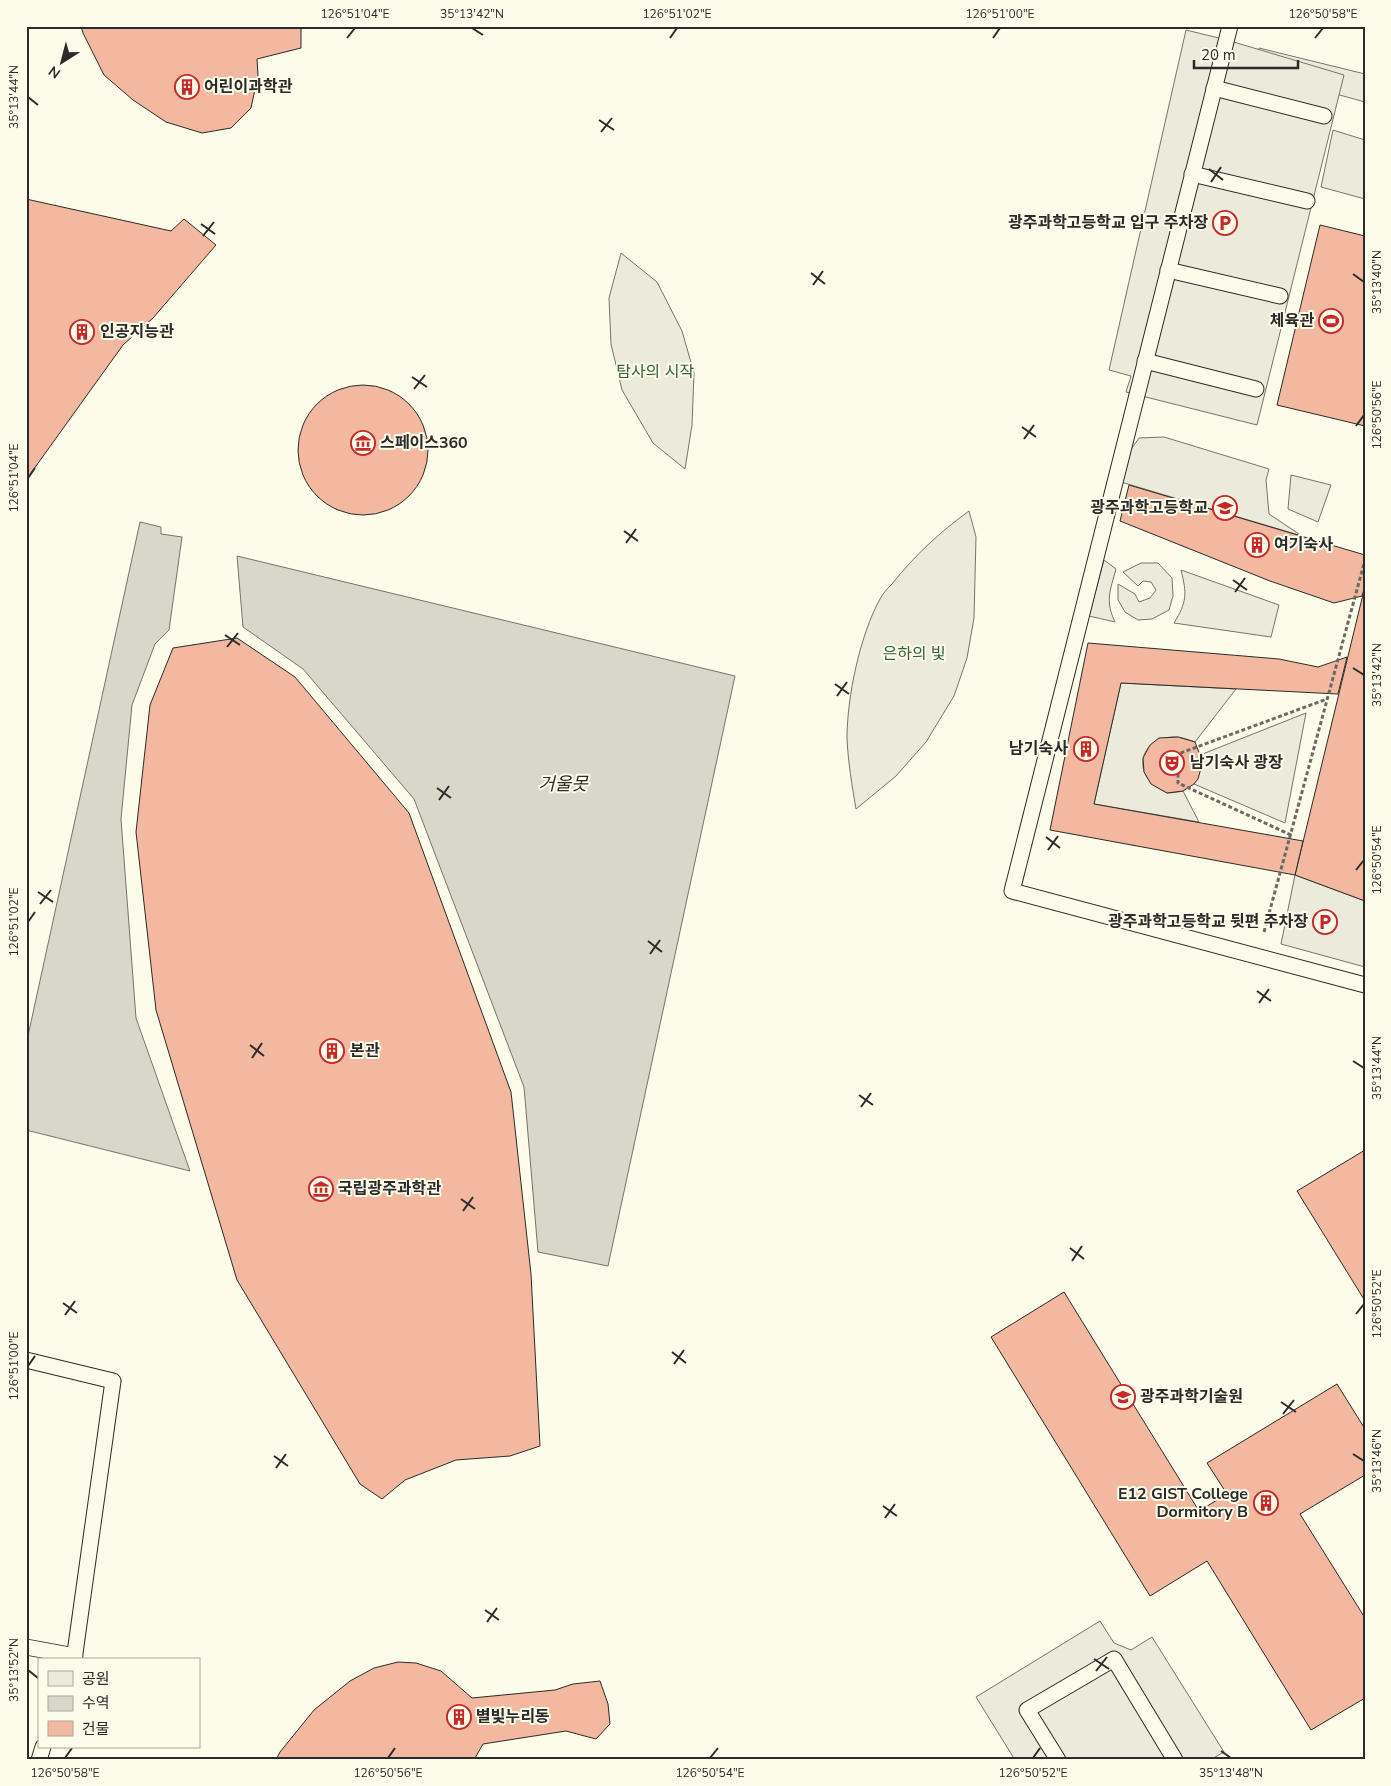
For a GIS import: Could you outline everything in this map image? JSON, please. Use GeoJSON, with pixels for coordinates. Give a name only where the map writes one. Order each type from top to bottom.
{"type":"FeatureCollection","features":[{"type":"Feature","properties":{"kind":"lane"},"geometry":{"type":"LineString","coordinates":[[1230,26],[1012,891],[1365,985]]}},
{"type":"Feature","properties":{"kind":"lane"},"geometry":{"type":"LineString","coordinates":[[1214,88],[1324,116]]}},
{"type":"Feature","properties":{"kind":"lane"},"geometry":{"type":"LineString","coordinates":[[1192,174],[1307,201]]}},
{"type":"Feature","properties":{"kind":"lane"},"geometry":{"type":"LineString","coordinates":[[1168,270],[1280,296]]}},
{"type":"Feature","properties":{"kind":"lane"},"geometry":{"type":"LineString","coordinates":[[1145,361],[1256,389]]}},
{"type":"Feature","properties":{"kind":"lane"},"geometry":{"type":"LineString","coordinates":[[26,1360],[113,1381],[74,1658],[26,1647]]}},
{"type":"Feature","properties":{"kind":"lane"},"geometry":{"type":"LineString","coordinates":[[1058,1760],[1027,1710],[1114,1659],[1175,1760]]}},
{"type":"Feature","properties":{"kind":"lane"},"geometry":{"type":"LineString","coordinates":[[39,1760],[43,1748]]}},
{"type":"Feature","properties":{"kind":"path"},"geometry":{"type":"LineString","coordinates":[[1258,957],[1365,560]]}},
{"type":"Feature","properties":{"kind":"path"},"geometry":{"type":"LineString","coordinates":[[1291,836],[1178,783],[1178,754],[1327,699]]}},
{"type":"Feature","properties":{"kind":"green space"},"geometry":{"type":"Polygon","coordinates":[[[1259,48],[1365,74],[1365,102],[1256,72],[1259,48]]]}},
{"type":"Feature","properties":{"kind":"green space"},"geometry":{"type":"Polygon","coordinates":[[[1333,130],[1365,140],[1365,199],[1321,187],[1333,130]]]}},
{"type":"Feature","properties":{"kind":"green space","name":"탐사의 시작"},"geometry":{"type":"Polygon","coordinates":[[[621,253],[657,282],[682,331],[694,373],[692,425],[685,469],[653,443],[622,390],[611,344],[609,298],[621,253]]]}},
{"type":"Feature","properties":{"kind":"green space"},"geometry":{"type":"Polygon","coordinates":[[[1164,437],[1269,469],[1266,480],[1269,514],[1302,536],[1121,482],[1130,451],[1139,438],[1164,437]]]}},
{"type":"Feature","properties":{"kind":"green space"},"geometry":{"type":"Polygon","coordinates":[[[1291,475],[1331,485],[1318,522],[1288,509],[1291,475]]]}},
{"type":"Feature","properties":{"kind":"green space","name":"은하의 빛"},"geometry":{"type":"Polygon","coordinates":[[[969,511],[976,537],[974,618],[967,658],[954,696],[926,742],[896,776],[856,809],[850,774],[847,738],[852,685],[866,630],[881,597],[909,564],[948,527],[969,511]]]}},
{"type":"Feature","properties":{"kind":"green space"},"geometry":{"type":"Polygon","coordinates":[[[1104,560],[1116,569],[1110,590],[1109,602],[1115,622],[1089,616],[1104,560]]]}},
{"type":"Feature","properties":{"kind":"green space"},"geometry":{"type":"Polygon","coordinates":[[[1141,563],[1158,563],[1172,578],[1173,596],[1169,610],[1152,619],[1138,620],[1125,612],[1118,600],[1118,584],[1135,594],[1139,602],[1150,598],[1156,590],[1151,582],[1143,581],[1138,586],[1123,572],[1141,563]]]}},
{"type":"Feature","properties":{"kind":"green space"},"geometry":{"type":"Polygon","coordinates":[[[1181,570],[1279,605],[1271,637],[1174,623],[1185,598],[1181,570]]]}},
{"type":"Feature","properties":{"kind":"green space"},"geometry":{"type":"Polygon","coordinates":[[[1121,683],[1236,689],[1195,742],[1178,737],[1164,738],[1154,742],[1147,749],[1144,757],[1145,774],[1151,782],[1167,793],[1183,791],[1199,822],[1094,804],[1121,683]]]}},
{"type":"Feature","properties":{"kind":"green space"},"geometry":{"type":"Polygon","coordinates":[[[1306,713],[1285,823],[1194,784],[1200,755],[1306,713]]]}},
{"type":"Feature","properties":{"kind":"shaded area","name":"광주과학고등학교 입구 주차장"},"geometry":{"type":"Polygon","coordinates":[[[1186,30],[1227,40],[1344,75],[1257,425],[1126,392],[1131,376],[1109,370],[1186,30]]]}},
{"type":"Feature","properties":{"kind":"shaded area","name":"광주과학고등학교 뒷편 주차장"},"geometry":{"type":"Polygon","coordinates":[[[1295,875],[1365,901],[1365,967],[1281,944],[1295,875]]]}},
{"type":"Feature","properties":{"kind":"shaded area"},"geometry":{"type":"Polygon","coordinates":[[[1100,1621],[1114,1643],[1131,1650],[1152,1637],[1224,1752],[1210,1760],[1015,1760],[976,1697],[1100,1621]]]}},
{"type":"Feature","properties":{"kind":"water"},"geometry":{"type":"Polygon","coordinates":[[[140,522],[161,527],[161,534],[182,537],[169,630],[155,644],[132,705],[121,819],[136,1018],[190,1171],[26,1130],[26,1045],[140,522]]]}},
{"type":"Feature","properties":{"kind":"water","name":"거울못"},"geometry":{"type":"Polygon","coordinates":[[[237,556],[735,676],[608,1266],[538,1252],[524,1087],[414,799],[303,669],[243,627],[237,556]]]}},
{"type":"Feature","properties":{"kind":"building","name":"어린이과학관"},"geometry":{"type":"Polygon","coordinates":[[[81,26],[301,26],[301,48],[257,59],[258,75],[251,108],[231,128],[202,133],[166,122],[133,100],[104,75],[81,26]]]}},
{"type":"Feature","properties":{"kind":"building","name":"인공지능관"},"geometry":{"type":"Polygon","coordinates":[[[26,199],[171,231],[184,219],[216,245],[153,318],[123,345],[26,482],[26,199]]]}},
{"type":"Feature","properties":{"kind":"building","name":"체육관"},"geometry":{"type":"Polygon","coordinates":[[[1320,225],[1365,236],[1365,426],[1277,405],[1320,225]]]}},
{"type":"Feature","properties":{"kind":"building","name":"스페이스360"},"geometry":{"type":"Polygon","coordinates":[[[363,385],[376,386],[388,390],[409,404],[423,425],[427,437],[427,463],[423,475],[409,496],[388,510],[376,514],[363,515],[350,514],[338,510],[317,496],[303,475],[299,463],[298,450],[299,437],[303,425],[317,404],[338,390],[350,386],[363,385]]]}},
{"type":"Feature","properties":{"kind":"building","name":"여기숙사"},"geometry":{"type":"Polygon","coordinates":[[[1129,485],[1365,555],[1365,586],[1362,596],[1334,603],[1270,581],[1120,521],[1129,485]]]}},
{"type":"Feature","properties":{"kind":"building"},"geometry":{"type":"Polygon","coordinates":[[[1365,586],[1365,901],[1295,875],[1365,586]]]}},
{"type":"Feature","properties":{"kind":"building","name":"본관"},"geometry":{"type":"Polygon","coordinates":[[[237,638],[295,677],[409,813],[511,1092],[531,1274],[540,1446],[510,1456],[456,1460],[405,1480],[382,1499],[360,1484],[237,1280],[156,1010],[136,832],[150,705],[173,648],[237,638]]]}},
{"type":"Feature","properties":{"kind":"building","name":"남기숙사"},"geometry":{"type":"Polygon","coordinates":[[[1088,643],[1279,659],[1318,667],[1347,657],[1338,694],[1121,683],[1094,804],[1303,841],[1295,875],[1050,830],[1088,643]]]}},
{"type":"Feature","properties":{"kind":"building","name":"남기숙사 광장"},"geometry":{"type":"Polygon","coordinates":[[[1178,737],[1195,742],[1200,755],[1201,768],[1198,779],[1194,784],[1183,791],[1167,793],[1151,784],[1144,772],[1143,758],[1150,745],[1159,738],[1178,737]]]}},
{"type":"Feature","properties":{"kind":"building"},"geometry":{"type":"Polygon","coordinates":[[[1365,1150],[1365,1301],[1297,1191],[1365,1150]]]}},
{"type":"Feature","properties":{"kind":"building","name":"E12 GIST College Dormitory B"},"geometry":{"type":"Polygon","coordinates":[[[1064,1292],[1199,1511],[1227,1494],[1207,1463],[1337,1384],[1365,1429],[1365,1475],[1300,1514],[1365,1618],[1365,1698],[1311,1730],[1207,1561],[1150,1596],[991,1337],[1064,1292]]]}},
{"type":"Feature","properties":{"kind":"building","name":"별빛누리동"},"geometry":{"type":"Polygon","coordinates":[[[398,1662],[416,1663],[441,1671],[472,1698],[555,1690],[573,1684],[600,1681],[608,1704],[610,1724],[596,1739],[566,1731],[483,1744],[474,1760],[276,1760],[280,1752],[314,1710],[350,1681],[374,1668],[398,1662]]]}},
{"type":"Feature","properties":{"kind":"place","name":"어린이과학관"},"geometry":{"type":"Point","coordinates":[187,87]}},
{"type":"Feature","properties":{"kind":"place","name":"광주과학고등학교 입구 주차장"},"geometry":{"type":"Point","coordinates":[1225,223]}},
{"type":"Feature","properties":{"kind":"place","name":"체육관"},"geometry":{"type":"Point","coordinates":[1331,321]}},
{"type":"Feature","properties":{"kind":"place","name":"인공지능관"},"geometry":{"type":"Point","coordinates":[82,332]}},
{"type":"Feature","properties":{"kind":"place","name":"스페이스360"},"geometry":{"type":"Point","coordinates":[363,443]}},
{"type":"Feature","properties":{"kind":"place","name":"광주과학고등학교"},"geometry":{"type":"Point","coordinates":[1225,508]}},
{"type":"Feature","properties":{"kind":"place","name":"여기숙사"},"geometry":{"type":"Point","coordinates":[1257,545]}},
{"type":"Feature","properties":{"kind":"place","name":"남기숙사"},"geometry":{"type":"Point","coordinates":[1086,749]}},
{"type":"Feature","properties":{"kind":"place","name":"남기숙사 광장"},"geometry":{"type":"Point","coordinates":[1172,763]}},
{"type":"Feature","properties":{"kind":"place","name":"광주과학고등학교 뒷편 주차장"},"geometry":{"type":"Point","coordinates":[1325,922]}},
{"type":"Feature","properties":{"kind":"place","name":"본관"},"geometry":{"type":"Point","coordinates":[332,1051]}},
{"type":"Feature","properties":{"kind":"place","name":"국립광주과학관"},"geometry":{"type":"Point","coordinates":[321,1189]}},
{"type":"Feature","properties":{"kind":"place","name":"광주과학기술원"},"geometry":{"type":"Point","coordinates":[1123,1397]}},
{"type":"Feature","properties":{"kind":"place","name":"E12 GIST College Dormitory B"},"geometry":{"type":"Point","coordinates":[1266,1503]}},
{"type":"Feature","properties":{"kind":"place","name":"별빛누리동"},"geometry":{"type":"Point","coordinates":[459,1717]}}]}
